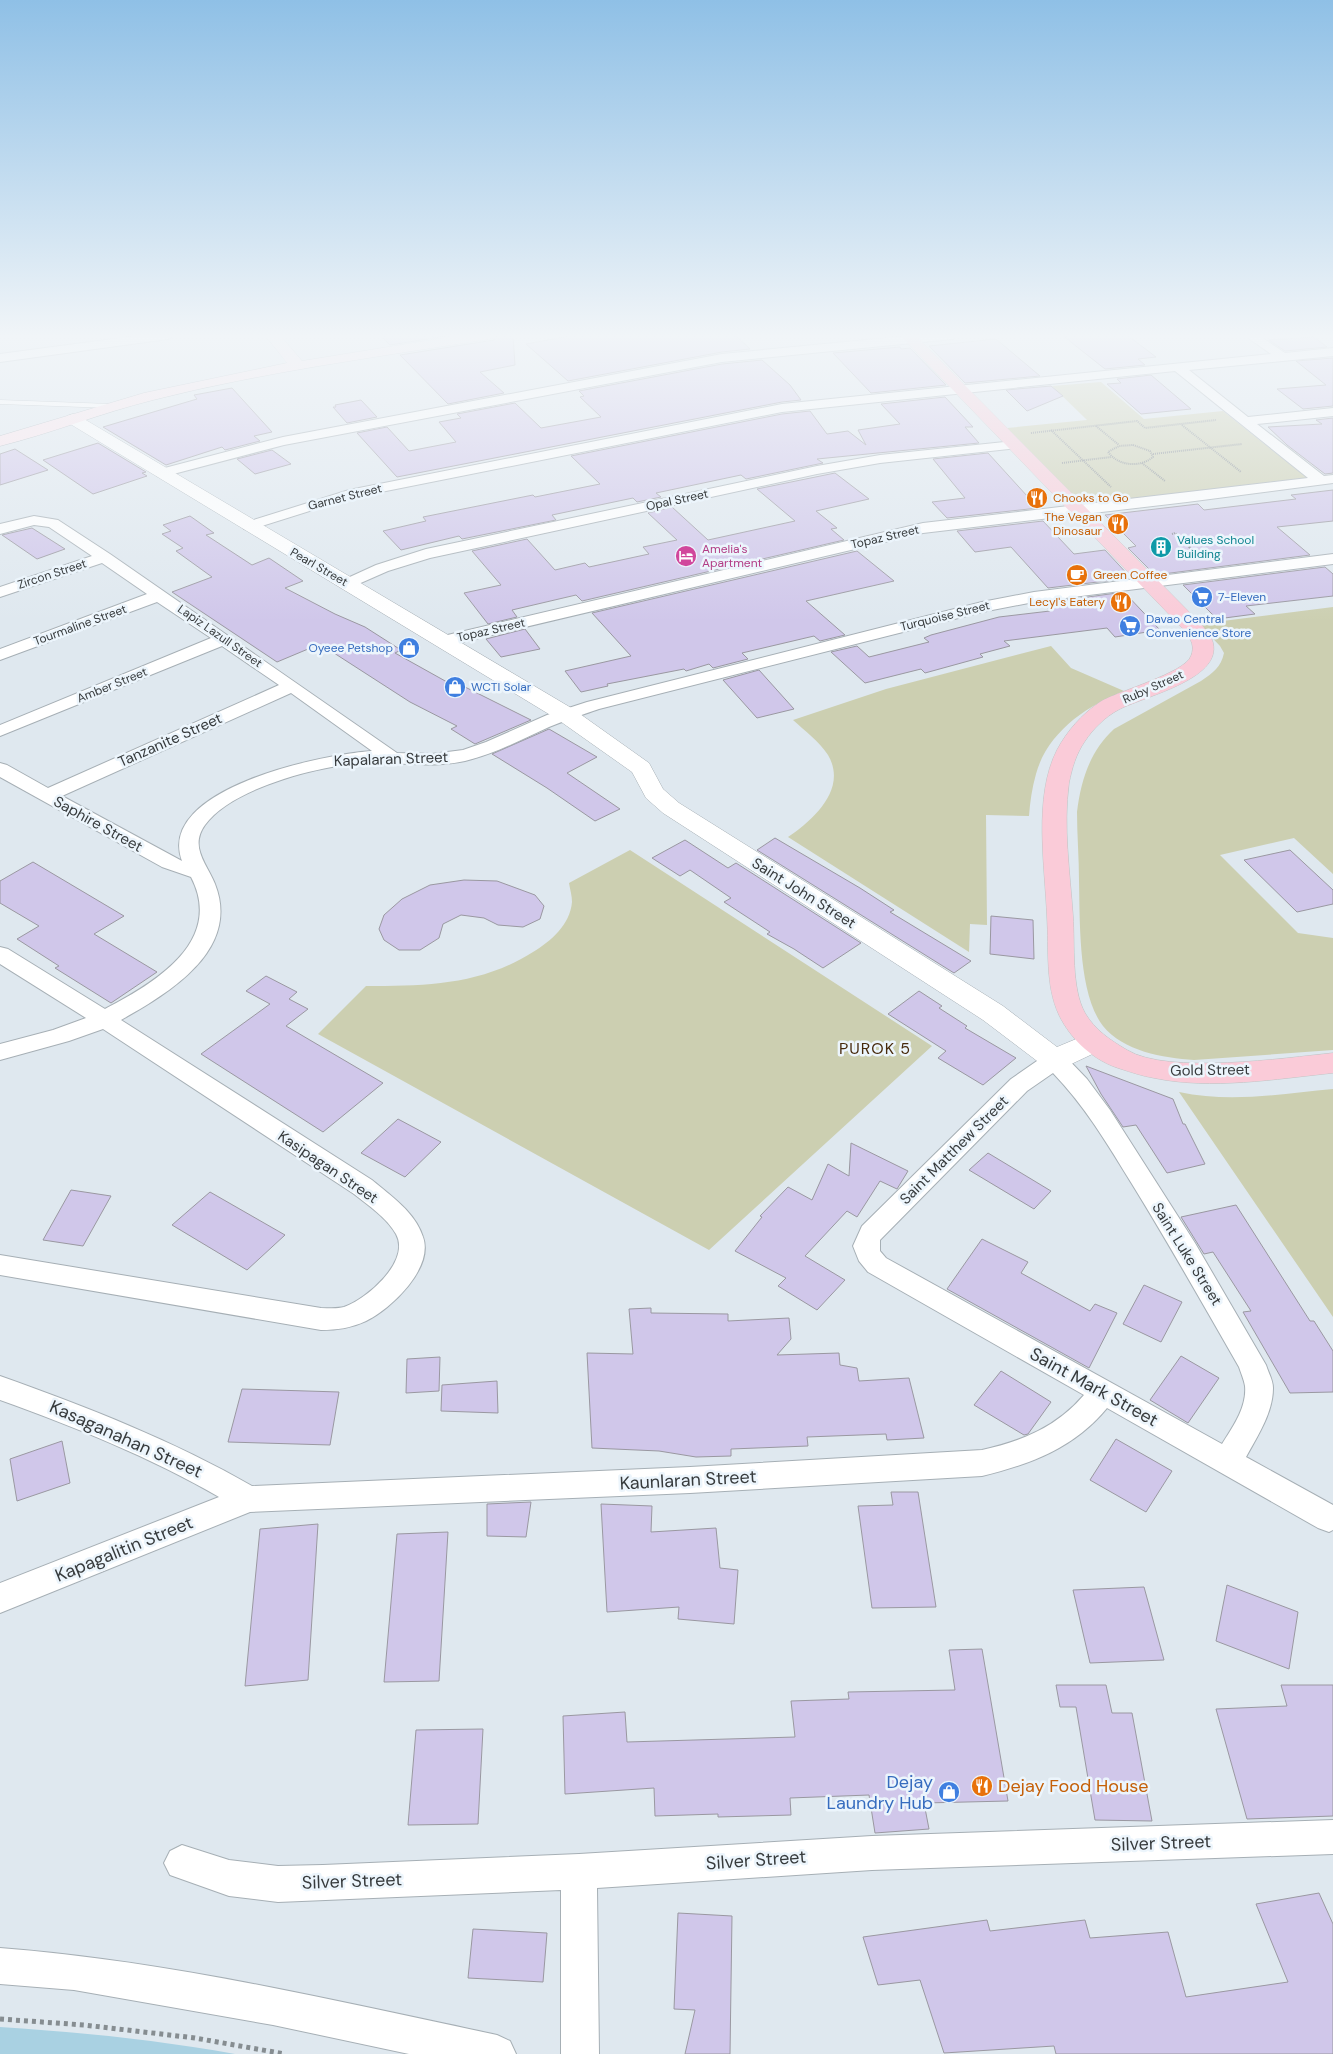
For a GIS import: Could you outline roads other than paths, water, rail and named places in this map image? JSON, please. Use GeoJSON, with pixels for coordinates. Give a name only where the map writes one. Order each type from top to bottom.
{"type":"FeatureCollection","features":[{"type":"Feature","properties":{"kind":"main road"},"geometry":{"type":"LineString","coordinates":[[0,441],[32,431]]}},
{"type":"Feature","properties":{"kind":"main road","name":"Ruby Street"},"geometry":{"type":"LineString","coordinates":[[1001,431],[1077,511],[1149,582],[1200,636],[1203,642],[1201,659],[1187,672],[1127,697],[1108,707],[1092,719],[1069,749],[1061,768],[1057,790],[1058,881],[1064,977],[1072,1014],[1080,1028],[1093,1042]]}},
{"type":"Feature","properties":{"kind":"main road","name":"Gold Street"},"geometry":{"type":"LineString","coordinates":[[1093,1042],[1115,1056],[1138,1065],[1162,1071],[1188,1074],[1333,1064]]}},
{"type":"Feature","properties":{"kind":"street","name":"Pearl Street"},"geometry":{"type":"LineString","coordinates":[[93,431],[162,474],[565,714]]}},
{"type":"Feature","properties":{"kind":"street"},"geometry":{"type":"LineString","coordinates":[[162,474],[283,441],[337,431]]}},
{"type":"Feature","properties":{"kind":"street","name":"Garnet Street"},"geometry":{"type":"LineString","coordinates":[[249,526],[349,494],[667,431]]}},
{"type":"Feature","properties":{"kind":"street"},"geometry":{"type":"LineString","coordinates":[[1259,431],[1327,479]]}},
{"type":"Feature","properties":{"kind":"street","name":"Opal Street"},"geometry":{"type":"LineString","coordinates":[[347,584],[382,568],[434,552],[817,470],[1010,440]]}},
{"type":"Feature","properties":{"kind":"street","name":"Topaz Street"},"geometry":{"type":"LineString","coordinates":[[445,641],[923,528],[1130,505],[1327,479]]}},
{"type":"Feature","properties":{"kind":"street","name":"Lapiz Lazull Street"},"geometry":{"type":"LineString","coordinates":[[0,529],[26,521],[42,520],[53,523],[224,639],[394,758]]}},
{"type":"Feature","properties":{"kind":"street","name":"Zircon Street"},"geometry":{"type":"LineString","coordinates":[[0,592],[105,557]]}},
{"type":"Feature","properties":{"kind":"street","name":"Turquoise Street"},"geometry":{"type":"LineString","coordinates":[[565,714],[974,609],[1034,597],[1333,559]]}},
{"type":"Feature","properties":{"kind":"street","name":"Tourmaline Street"},"geometry":{"type":"LineString","coordinates":[[0,655],[160,595]]}},
{"type":"Feature","properties":{"kind":"street","name":"Amber Street"},"geometry":{"type":"LineString","coordinates":[[0,730],[224,639]]}},
{"type":"Feature","properties":{"kind":"street","name":"Tanzanite Street"},"geometry":{"type":"LineString","coordinates":[[48,796],[292,686]]}},
{"type":"Feature","properties":{"kind":"street","name":"Kapalaran Street"},"geometry":{"type":"LineString","coordinates":[[0,1052],[79,1030],[104,1019],[178,974],[190,962],[206,938],[209,920],[206,886],[190,855],[192,828],[201,816],[228,797],[248,787],[322,763],[344,758],[424,760],[464,756],[482,751],[565,714]]}},
{"type":"Feature","properties":{"kind":"street","name":"Saint John Street"},"geometry":{"type":"LineString","coordinates":[[565,714],[641,768],[650,788],[670,808],[994,1013],[1055,1060]]}},
{"type":"Feature","properties":{"kind":"street","name":"Saphire Street"},"geometry":{"type":"LineString","coordinates":[[0,769],[173,865],[199,873]]}},
{"type":"Feature","properties":{"kind":"street","name":"Kasipagan Street"},"geometry":{"type":"LineString","coordinates":[[0,954],[363,1187],[387,1206],[404,1225],[412,1244],[409,1262],[395,1282],[367,1308],[347,1317],[320,1320],[0,1265]]}},
{"type":"Feature","properties":{"kind":"street"},"geometry":{"type":"LineString","coordinates":[[1055,1060],[1093,1042]]}},
{"type":"Feature","properties":{"kind":"street","name":"Saint Matthew Street"},"geometry":{"type":"LineString","coordinates":[[866,1251],[866,1241],[871,1233],[1019,1085],[1055,1060]]}},
{"type":"Feature","properties":{"kind":"street","name":"Saint Luke Street"},"geometry":{"type":"LineString","coordinates":[[1055,1060],[1079,1085],[1102,1116],[1191,1259],[1252,1365],[1259,1386],[1257,1403],[1252,1420],[1227,1462]]}},
{"type":"Feature","properties":{"kind":"street","name":"Saint Mark Street"},"geometry":{"type":"LineString","coordinates":[[866,1251],[878,1265],[1329,1518]]}},
{"type":"Feature","properties":{"kind":"street","name":"Kasaganahan Street"},"geometry":{"type":"LineString","coordinates":[[0,1388],[52,1406],[181,1460],[249,1499]]}},
{"type":"Feature","properties":{"kind":"street","name":"Kaunlaran Street"},"geometry":{"type":"LineString","coordinates":[[249,1499],[699,1479],[982,1463],[1019,1455],[1048,1442],[1087,1414],[1103,1392]]}},
{"type":"Feature","properties":{"kind":"street","name":"Kapagalitin Street"},"geometry":{"type":"LineString","coordinates":[[0,1598],[249,1499]]}},
{"type":"Feature","properties":{"kind":"street","name":"Silver Street"},"geometry":{"type":"LineString","coordinates":[[182,1864],[229,1878],[278,1884],[579,1872],[872,1853],[1333,1837]]}},
{"type":"Feature","properties":{"kind":"street"},"geometry":{"type":"LineString","coordinates":[[579,1872],[580,2054]]}},
{"type":"Feature","properties":{"kind":"street"},"geometry":{"type":"LineString","coordinates":[[0,1966],[74,1972],[273,2006],[497,2054]]}},
{"type":"Feature","properties":{"kind":"water"},"geometry":{"type":"Polygon","coordinates":[[[0,2027],[118,2037],[235,2054],[0,2054],[0,2027]]]}},
{"type":"Feature","properties":{"kind":"place","name":"Chooks to Go"},"geometry":{"type":"Point","coordinates":[1037,498]}},
{"type":"Feature","properties":{"kind":"place","name":"The Vegan Dinosaur"},"geometry":{"type":"Point","coordinates":[1118,524]}},
{"type":"Feature","properties":{"kind":"place","name":"Values School Building"},"geometry":{"type":"Point","coordinates":[1161,547]}},
{"type":"Feature","properties":{"kind":"place","name":"Amelia's Apartment"},"geometry":{"type":"Point","coordinates":[686,556]}},
{"type":"Feature","properties":{"kind":"place","name":"Green Coffee"},"geometry":{"type":"Point","coordinates":[1077,575]}},
{"type":"Feature","properties":{"kind":"place","name":"7-Eleven"},"geometry":{"type":"Point","coordinates":[1202,597]}},
{"type":"Feature","properties":{"kind":"place","name":"Lecyl's Eatery"},"geometry":{"type":"Point","coordinates":[1121,602]}},
{"type":"Feature","properties":{"kind":"place","name":"Davao Central Convenience Store"},"geometry":{"type":"Point","coordinates":[1130,626]}},
{"type":"Feature","properties":{"kind":"place","name":"Oyeee Petshop"},"geometry":{"type":"Point","coordinates":[409,648]}},
{"type":"Feature","properties":{"kind":"place","name":"WCTI Solar"},"geometry":{"type":"Point","coordinates":[455,687]}},
{"type":"Feature","properties":{"kind":"place","name":"Dejay Food House"},"geometry":{"type":"Point","coordinates":[982,1786]}},
{"type":"Feature","properties":{"kind":"place","name":"Dejay Laundry Hub"},"geometry":{"type":"Point","coordinates":[949,1792]}},
{"type":"Feature","properties":{"kind":"district","name":"PUROK 5"},"geometry":{"type":"Point","coordinates":[875,1048]}}]}
